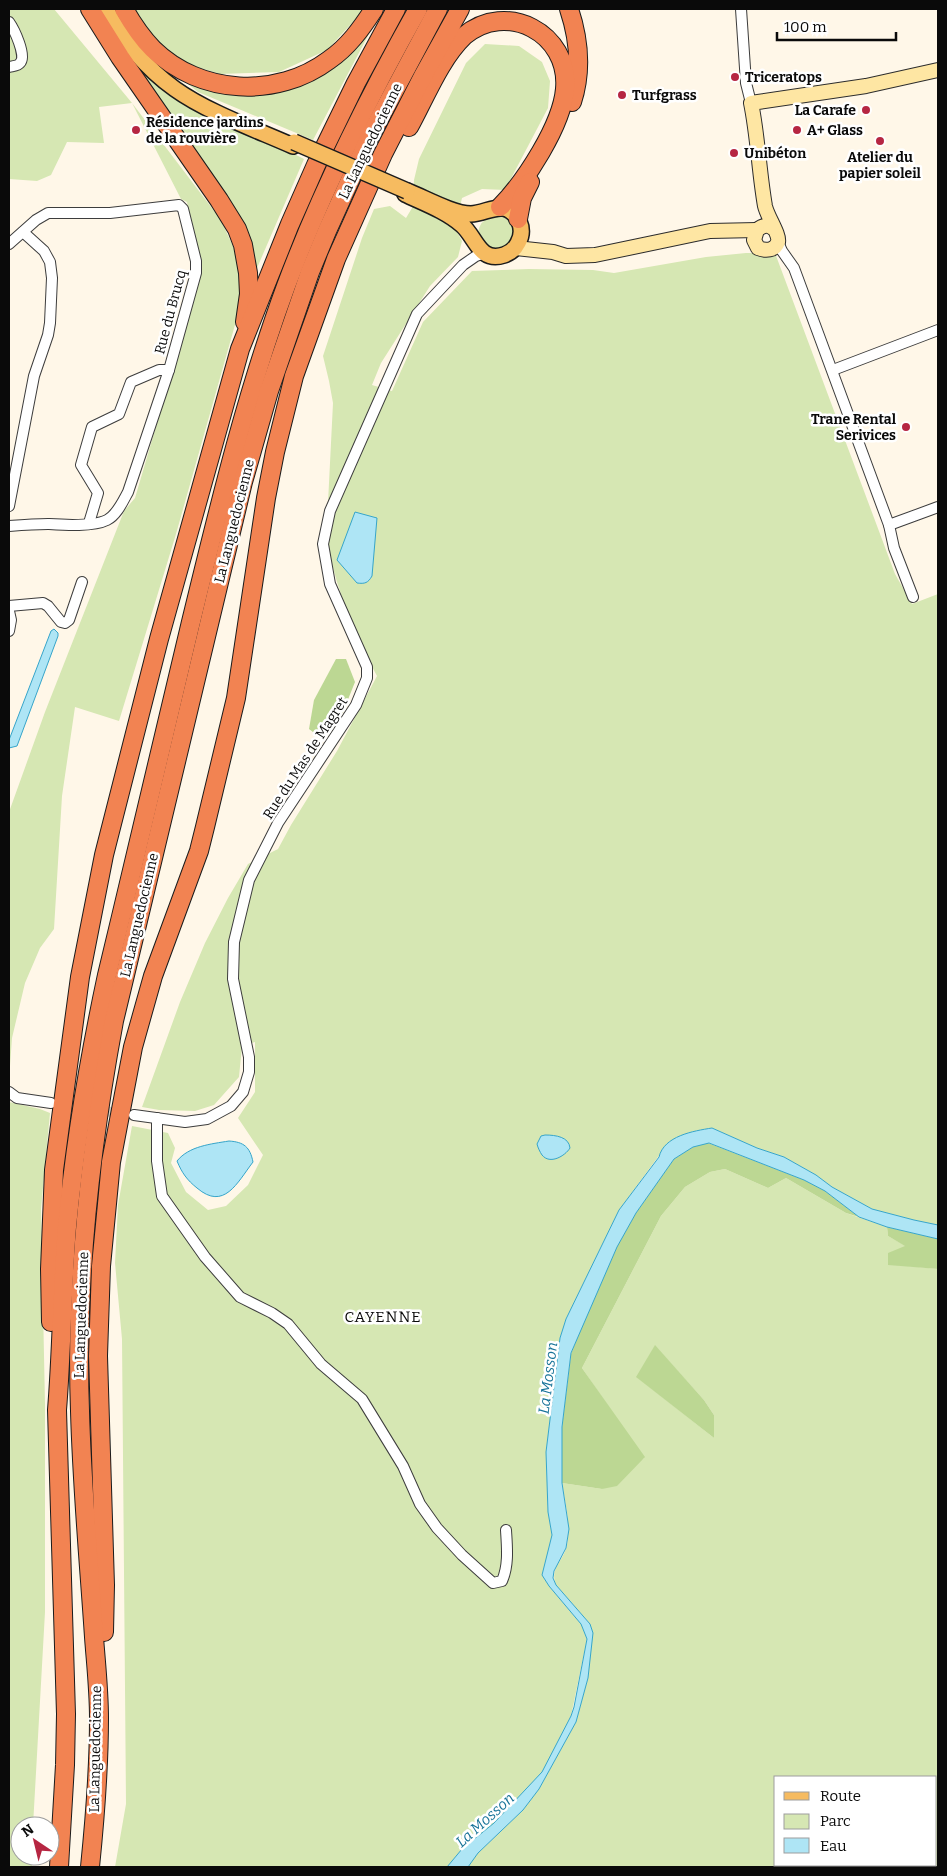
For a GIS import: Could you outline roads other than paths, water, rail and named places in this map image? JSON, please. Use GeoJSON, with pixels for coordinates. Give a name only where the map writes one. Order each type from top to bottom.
{"type":"FeatureCollection","features":[{"type":"Feature","properties":{"kind":"highway"},"geometry":{"type":"LineString","coordinates":[[90,9],[120,57],[237,229],[246,254],[249,284],[240,349]]}},
{"type":"Feature","properties":{"kind":"highway"},"geometry":{"type":"LineString","coordinates":[[124,9],[137,30],[153,49],[181,69],[213,82],[252,87],[271,85],[289,80],[321,66],[349,43],[374,9]]}},
{"type":"Feature","properties":{"kind":"highway"},"geometry":{"type":"LineString","coordinates":[[57,1410],[51,1311],[51,1221],[54,1170],[80,977],[104,855],[159,639],[240,349],[290,224],[316,165],[356,83],[396,9]]}},
{"type":"Feature","properties":{"kind":"highway","name":"La Languedocienne"},"geometry":{"type":"LineString","coordinates":[[59,1867],[66,1714],[57,1410],[69,1204],[91,1050],[117,931],[227,474],[262,355],[310,225],[357,123],[418,9]]}},
{"type":"Feature","properties":{"kind":"highway","name":"La Languedocienne"},"geometry":{"type":"LineString","coordinates":[[90,1867],[96,1794],[99,1717],[81,1441],[79,1318],[84,1228],[92,1158],[101,1092],[114,1021],[243,482],[274,375],[310,272],[348,184],[370,136],[438,9]]}},
{"type":"Feature","properties":{"kind":"highway"},"geometry":{"type":"LineString","coordinates":[[99,1717],[105,1585],[98,1390],[98,1326],[104,1229],[117,1128],[133,1046],[142,1013],[199,850],[236,698],[266,498],[283,416],[302,353],[336,259],[383,154],[460,9]]}},
{"type":"Feature","properties":{"kind":"highway"},"geometry":{"type":"LineString","coordinates":[[520,226],[524,193],[563,123],[576,88],[579,68],[578,45],[569,9]]}},
{"type":"Feature","properties":{"kind":"highway"},"geometry":{"type":"LineString","coordinates":[[336,259],[452,49],[466,35],[482,25],[499,21],[518,21],[542,33],[554,44],[560,54],[565,72],[565,88],[562,108],[548,136],[518,188],[500,208]]}},
{"type":"Feature","properties":{"kind":"main road"},"geometry":{"type":"LineString","coordinates":[[106,9],[136,54],[176,90],[208,108],[406,193],[453,210],[471,214],[500,208],[512,213],[520,226],[520,240],[516,248],[501,256],[485,253],[462,225],[406,193]]}},
{"type":"Feature","properties":{"kind":"main road"},"geometry":{"type":"LineString","coordinates":[[111,9],[124,32],[141,52],[179,86],[205,101],[293,144]]}},
{"type":"Feature","properties":{"kind":"main road"},"geometry":{"type":"LineString","coordinates":[[473,240],[474,223],[482,212]]}},
{"type":"Feature","properties":{"kind":"street"},"geometry":{"type":"LineString","coordinates":[[741,9],[746,83],[756,125],[765,207],[771,224],[766,236]]}},
{"type":"Feature","properties":{"kind":"street"},"geometry":{"type":"LineString","coordinates":[[9,22],[15,30],[23,58],[22,63],[9,67]]}},
{"type":"Feature","properties":{"kind":"street"},"geometry":{"type":"LineString","coordinates":[[751,103],[866,86],[938,70]]}},
{"type":"Feature","properties":{"kind":"street","name":"Rue du Brucq"},"geometry":{"type":"LineString","coordinates":[[9,244],[41,216],[55,212],[110,213],[179,205],[183,209],[196,261],[196,273],[169,370],[124,500],[108,520],[65,526],[48,524],[9,526]]}},
{"type":"Feature","properties":{"kind":"street"},"geometry":{"type":"LineString","coordinates":[[520,226],[553,252]]}},
{"type":"Feature","properties":{"kind":"street"},"geometry":{"type":"LineString","coordinates":[[516,248],[553,252],[566,256],[595,255],[710,231],[766,236],[796,276],[889,525],[894,548],[913,597]]}},
{"type":"Feature","properties":{"kind":"street"},"geometry":{"type":"LineString","coordinates":[[9,506],[34,376],[50,329],[51,314],[52,278],[50,262],[44,251],[23,232]]}},
{"type":"Feature","properties":{"kind":"street","name":"Rue du Mas de Magret"},"geometry":{"type":"LineString","coordinates":[[463,265],[473,240]]}},
{"type":"Feature","properties":{"kind":"street","name":"Rue du Mas de Magret"},"geometry":{"type":"LineString","coordinates":[[134,1115],[185,1122],[207,1119],[231,1106],[243,1092],[248,1072],[249,1057],[233,979],[234,942],[250,880],[278,823],[356,705],[368,678],[367,667],[330,584],[323,544],[330,511],[417,314],[463,265],[476,256],[485,253]]}},
{"type":"Feature","properties":{"kind":"street"},"geometry":{"type":"LineString","coordinates":[[832,370],[938,330]]}},
{"type":"Feature","properties":{"kind":"street"},"geometry":{"type":"LineString","coordinates":[[89,523],[98,493],[81,465],[90,430],[95,424],[119,414],[131,382],[159,370],[169,370]]}},
{"type":"Feature","properties":{"kind":"street"},"geometry":{"type":"LineString","coordinates":[[889,525],[938,507]]}},
{"type":"Feature","properties":{"kind":"street"},"geometry":{"type":"LineString","coordinates":[[9,606],[43,603],[48,606],[60,622],[65,622],[69,620],[82,582]]}},
{"type":"Feature","properties":{"kind":"street"},"geometry":{"type":"LineString","coordinates":[[9,611],[11,620],[9,631]]}},
{"type":"Feature","properties":{"kind":"street"},"geometry":{"type":"LineString","coordinates":[[9,1092],[17,1098],[51,1103]]}},
{"type":"Feature","properties":{"kind":"street"},"geometry":{"type":"LineString","coordinates":[[157,1118],[157,1161],[162,1196],[205,1257],[240,1297],[272,1313],[288,1324],[321,1364],[362,1399],[402,1466],[420,1504],[437,1528],[462,1555],[493,1583],[502,1581],[506,1572],[508,1548],[506,1530]]}},
{"type":"Feature","properties":{"kind":"water"},"geometry":{"type":"Polygon","coordinates":[[[355,512],[377,518],[372,576],[368,582],[362,583],[357,583],[337,560],[355,512]]]}},
{"type":"Feature","properties":{"kind":"water"},"geometry":{"type":"Polygon","coordinates":[[[54,629],[58,636],[17,746],[9,748],[9,740],[51,631],[54,629]]]}},
{"type":"Feature","properties":{"kind":"water"},"geometry":{"type":"Polygon","coordinates":[[[712,1128],[757,1148],[784,1157],[872,1209],[938,1225],[938,1239],[887,1227],[859,1217],[825,1191],[804,1180],[709,1143],[693,1147],[674,1159],[636,1213],[617,1247],[571,1353],[562,1427],[562,1483],[569,1529],[566,1548],[554,1571],[553,1578],[556,1585],[590,1624],[593,1633],[588,1678],[576,1722],[539,1789],[523,1810],[478,1853],[468,1867],[447,1867],[462,1849],[494,1823],[542,1772],[574,1707],[587,1639],[581,1624],[542,1575],[552,1535],[548,1512],[546,1452],[560,1338],[566,1319],[619,1210],[659,1157],[662,1150],[673,1139],[712,1128]]]}},
{"type":"Feature","properties":{"kind":"water"},"geometry":{"type":"Polygon","coordinates":[[[541,1136],[565,1139],[570,1148],[565,1154],[557,1158],[545,1158],[537,1144],[541,1136]]]}},
{"type":"Feature","properties":{"kind":"water"},"geometry":{"type":"Polygon","coordinates":[[[229,1141],[246,1146],[253,1162],[235,1186],[222,1195],[215,1197],[197,1188],[183,1173],[177,1161],[194,1149],[229,1141]]]}},
{"type":"Feature","properties":{"kind":"tunnel"},"geometry":{"type":"LineString","coordinates":[[58,1104],[125,1114]]}},
{"type":"Feature","properties":{"kind":"place","name":"Triceratops"},"geometry":{"type":"Point","coordinates":[735,77]}},
{"type":"Feature","properties":{"kind":"place","name":"Turfgrass"},"geometry":{"type":"Point","coordinates":[622,95]}},
{"type":"Feature","properties":{"kind":"place","name":"La Carafe"},"geometry":{"type":"Point","coordinates":[866,110]}},
{"type":"Feature","properties":{"kind":"place","name":"Résidence jardins de la rouvière"},"geometry":{"type":"Point","coordinates":[136,130]}},
{"type":"Feature","properties":{"kind":"place","name":"A+ Glass"},"geometry":{"type":"Point","coordinates":[797,130]}},
{"type":"Feature","properties":{"kind":"place","name":"Atelier du papier soleil"},"geometry":{"type":"Point","coordinates":[880,141]}},
{"type":"Feature","properties":{"kind":"place","name":"Unibéton"},"geometry":{"type":"Point","coordinates":[734,153]}},
{"type":"Feature","properties":{"kind":"place","name":"Trane Rental Serivices"},"geometry":{"type":"Point","coordinates":[906,427]}},
{"type":"Feature","properties":{"kind":"district","name":"CAYENNE"},"geometry":{"type":"Point","coordinates":[383,1317]}},
{"type":"Feature","properties":{"kind":"water label","name":"La Mosson"},"geometry":{"type":"Point","coordinates":[548,1378]}},
{"type":"Feature","properties":{"kind":"water label","name":"La Mosson"},"geometry":{"type":"Point","coordinates":[485,1820]}}]}
